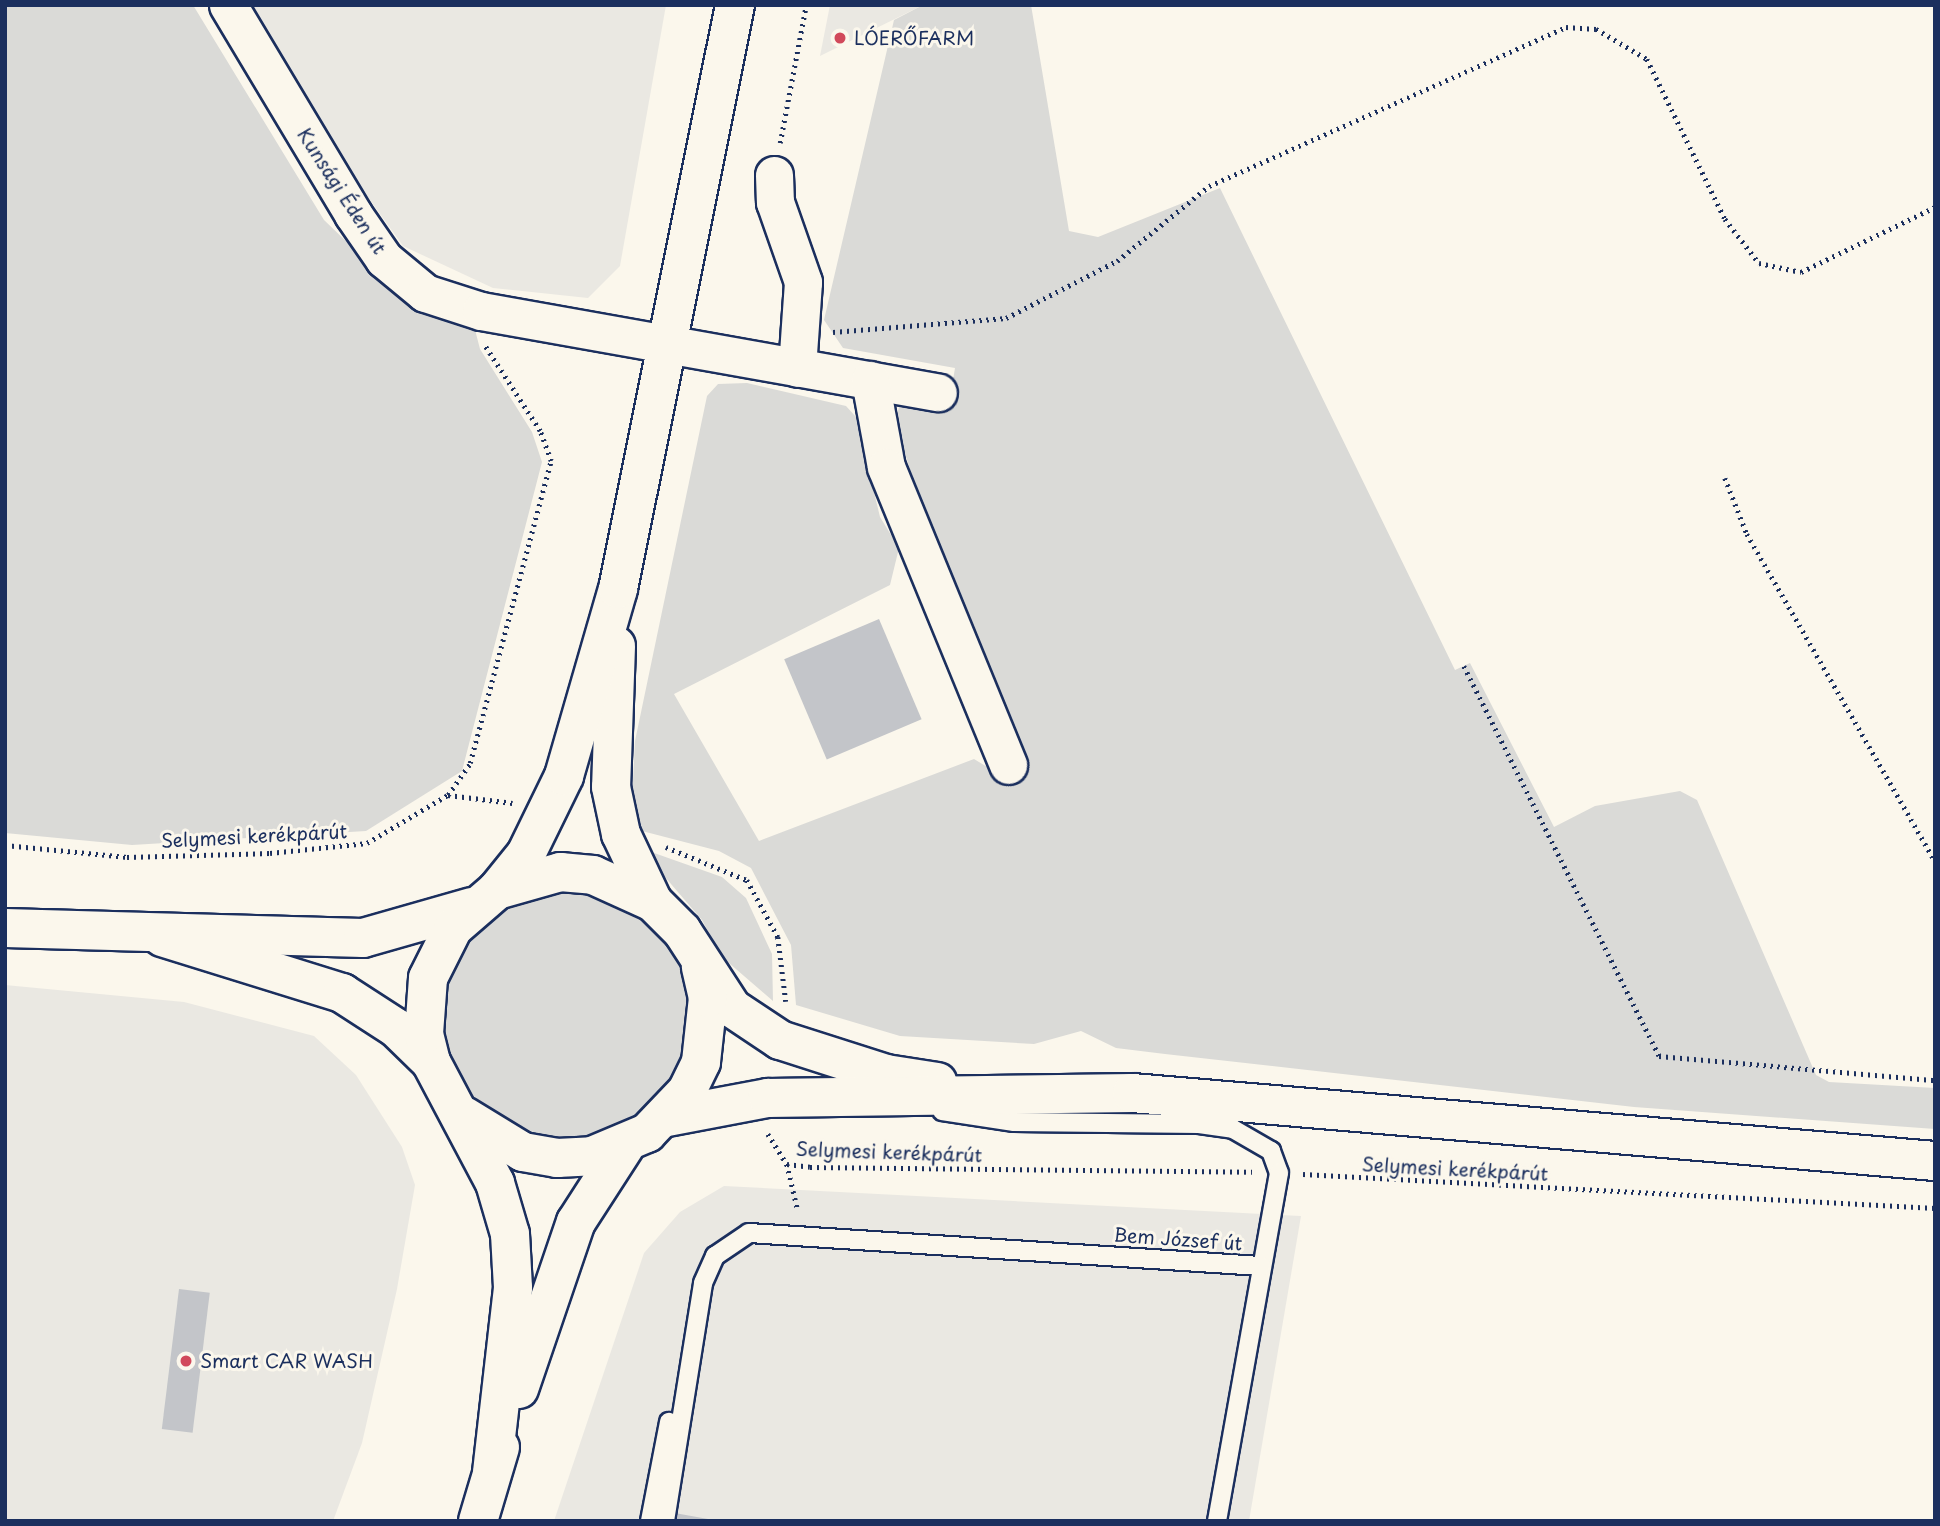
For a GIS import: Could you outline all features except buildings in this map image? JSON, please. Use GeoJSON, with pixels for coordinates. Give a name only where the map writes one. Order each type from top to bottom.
{"type":"FeatureCollection","features":[{"type":"Feature","properties":{"kind":"main road"},"geometry":{"type":"LineString","coordinates":[[431,1062],[424,1034],[428,978],[438,952],[526,855],[564,776],[618,589],[671,347],[735,5]]}},
{"type":"Feature","properties":{"kind":"main road"},"geometry":{"type":"LineString","coordinates":[[618,589],[611,787],[621,834],[653,902],[682,931],[701,966],[732,1007],[780,1040],[886,1074],[1006,1093]]}},
{"type":"Feature","properties":{"kind":"main road"},"geometry":{"type":"LineString","coordinates":[[5,928],[162,937],[363,938],[485,899],[528,877],[593,875],[653,902]]}},
{"type":"Feature","properties":{"kind":"main road"},"geometry":{"type":"LineString","coordinates":[[162,937],[342,993],[396,1028],[431,1062],[464,1116],[510,1234],[513,1288],[492,1471]]}},
{"type":"Feature","properties":{"kind":"main road"},"geometry":{"type":"LineString","coordinates":[[464,1116],[523,1152],[592,1156],[625,1146],[667,1117],[701,1062],[708,998],[701,966]]}},
{"type":"Feature","properties":{"kind":"main road"},"geometry":{"type":"LineString","coordinates":[[667,1117],[768,1098],[873,1101],[1006,1093],[1271,1100],[1935,1161]]}},
{"type":"Feature","properties":{"kind":"main road"},"geometry":{"type":"LineString","coordinates":[[478,1521],[492,1471],[576,1222],[625,1146]]}},
{"type":"Feature","properties":{"kind":"street","name":"Kunsági Éden út"},"geometry":{"type":"LineString","coordinates":[[228,5],[384,259],[425,293],[481,311],[671,347],[799,352],[870,380],[938,392]]}},
{"type":"Feature","properties":{"kind":"street"},"geometry":{"type":"LineString","coordinates":[[774,175],[775,202],[803,282],[799,352]]}},
{"type":"Feature","properties":{"kind":"street"},"geometry":{"type":"LineString","coordinates":[[870,380],[886,467],[1007,765]]}},
{"type":"Feature","properties":{"kind":"lane"},"geometry":{"type":"LineString","coordinates":[[873,1101],[1014,1122],[1233,1129],[1271,1151],[1279,1173]]}},
{"type":"Feature","properties":{"kind":"lane","name":"Bem József út"},"geometry":{"type":"LineString","coordinates":[[703,1283],[715,1256],[749,1233],[1261,1266],[1279,1173]]}},
{"type":"Feature","properties":{"kind":"lane"},"geometry":{"type":"LineString","coordinates":[[1217,1521],[1261,1266]]}},
{"type":"Feature","properties":{"kind":"lane"},"geometry":{"type":"LineString","coordinates":[[650,1521],[703,1283]]}},
{"type":"Feature","properties":{"kind":"lane"},"geometry":{"type":"LineString","coordinates":[[665,1521],[703,1283]]}},
{"type":"Feature","properties":{"kind":"path"},"geometry":{"type":"LineString","coordinates":[[774,175],[806,5]]}},
{"type":"Feature","properties":{"kind":"path"},"geometry":{"type":"LineString","coordinates":[[799,352],[1006,318],[1117,261],[1209,186],[1566,27],[1596,29],[1647,59],[1725,219],[1759,263],[1801,272],[1935,207]]}},
{"type":"Feature","properties":{"kind":"path"},"geometry":{"type":"LineString","coordinates":[[448,795],[470,763],[551,461],[540,431],[484,345],[481,311]]}},
{"type":"Feature","properties":{"kind":"path"},"geometry":{"type":"LineString","coordinates":[[1725,478],[1747,534],[1935,860]]}},
{"type":"Feature","properties":{"kind":"path"},"geometry":{"type":"LineString","coordinates":[[1464,666],[1659,1056],[1935,1080]]}},
{"type":"Feature","properties":{"kind":"path"},"geometry":{"type":"LineString","coordinates":[[448,795],[477,794],[545,814]]}},
{"type":"Feature","properties":{"kind":"path","name":"Selymesi kerékpárút"},"geometry":{"type":"LineString","coordinates":[[5,845],[127,857],[353,844],[408,823],[448,795]]}},
{"type":"Feature","properties":{"kind":"path"},"geometry":{"type":"LineString","coordinates":[[621,834],[708,860],[747,880],[786,965],[780,1040]]}},
{"type":"Feature","properties":{"kind":"path","name":"Selymesi kerékpárút"},"geometry":{"type":"LineString","coordinates":[[768,1098],[766,1130],[787,1164],[1279,1173],[1935,1208]]}},
{"type":"Feature","properties":{"kind":"path"},"geometry":{"type":"LineString","coordinates":[[787,1164],[804,1236]]}},
{"type":"Feature","properties":{"kind":"shaded area"},"geometry":{"type":"Polygon","coordinates":[[[5,5],[193,5],[324,220],[375,269],[473,322],[480,349],[532,432],[542,462],[462,771],[366,831],[132,845],[5,833],[5,5]]]}},
{"type":"Feature","properties":{"kind":"shaded area"},"geometry":{"type":"Polygon","coordinates":[[[245,5],[666,5],[620,266],[588,298],[493,288],[403,246],[304,108],[245,5]]]}},
{"type":"Feature","properties":{"kind":"shaded area","name":"LÓERŐFARM"},"geometry":{"type":"Polygon","coordinates":[[[830,5],[923,5],[820,56],[830,5]]]}},
{"type":"Feature","properties":{"kind":"shaded area"},"geometry":{"type":"Polygon","coordinates":[[[923,5],[1031,5],[1069,231],[1098,237],[1220,188],[1455,670],[1470,663],[1554,827],[1595,806],[1680,791],[1697,800],[1816,1075],[1829,1082],[1935,1088],[1935,1129],[1634,1107],[1165,1054],[1116,1048],[1081,1031],[1034,1044],[900,1036],[796,1005],[791,945],[751,868],[719,851],[642,831],[632,800],[635,741],[707,396],[718,384],[747,383],[846,406],[856,417],[880,517],[899,548],[890,585],[674,694],[759,841],[974,759],[1012,782],[1028,770],[931,537],[895,421],[900,404],[948,410],[955,368],[843,348],[824,320],[894,20],[923,5]]]}},
{"type":"Feature","properties":{"kind":"shaded area"},"geometry":{"type":"Polygon","coordinates":[[[640,848],[722,877],[746,898],[772,954],[773,1001],[722,957],[702,920],[640,848]]]}},
{"type":"Feature","properties":{"kind":"shaded area"},"geometry":{"type":"Polygon","coordinates":[[[517,886],[642,899],[675,929],[704,1031],[644,1129],[530,1150],[441,1074],[440,960],[517,886]]]}},
{"type":"Feature","properties":{"kind":"shaded area"},"geometry":{"type":"Polygon","coordinates":[[[5,985],[184,1002],[314,1036],[356,1075],[402,1147],[415,1185],[397,1289],[362,1443],[333,1521],[5,1521],[5,985]]]}},
{"type":"Feature","properties":{"kind":"shaded area"},"geometry":{"type":"Polygon","coordinates":[[[724,1186],[1301,1216],[1249,1521],[554,1521],[644,1253],[680,1212],[724,1186]]]}},
{"type":"Feature","properties":{"kind":"place","name":"LÓERŐFARM"},"geometry":{"type":"Point","coordinates":[840,38]}},
{"type":"Feature","properties":{"kind":"place","name":"Smart CAR WASH"},"geometry":{"type":"Point","coordinates":[186,1361]}}]}
